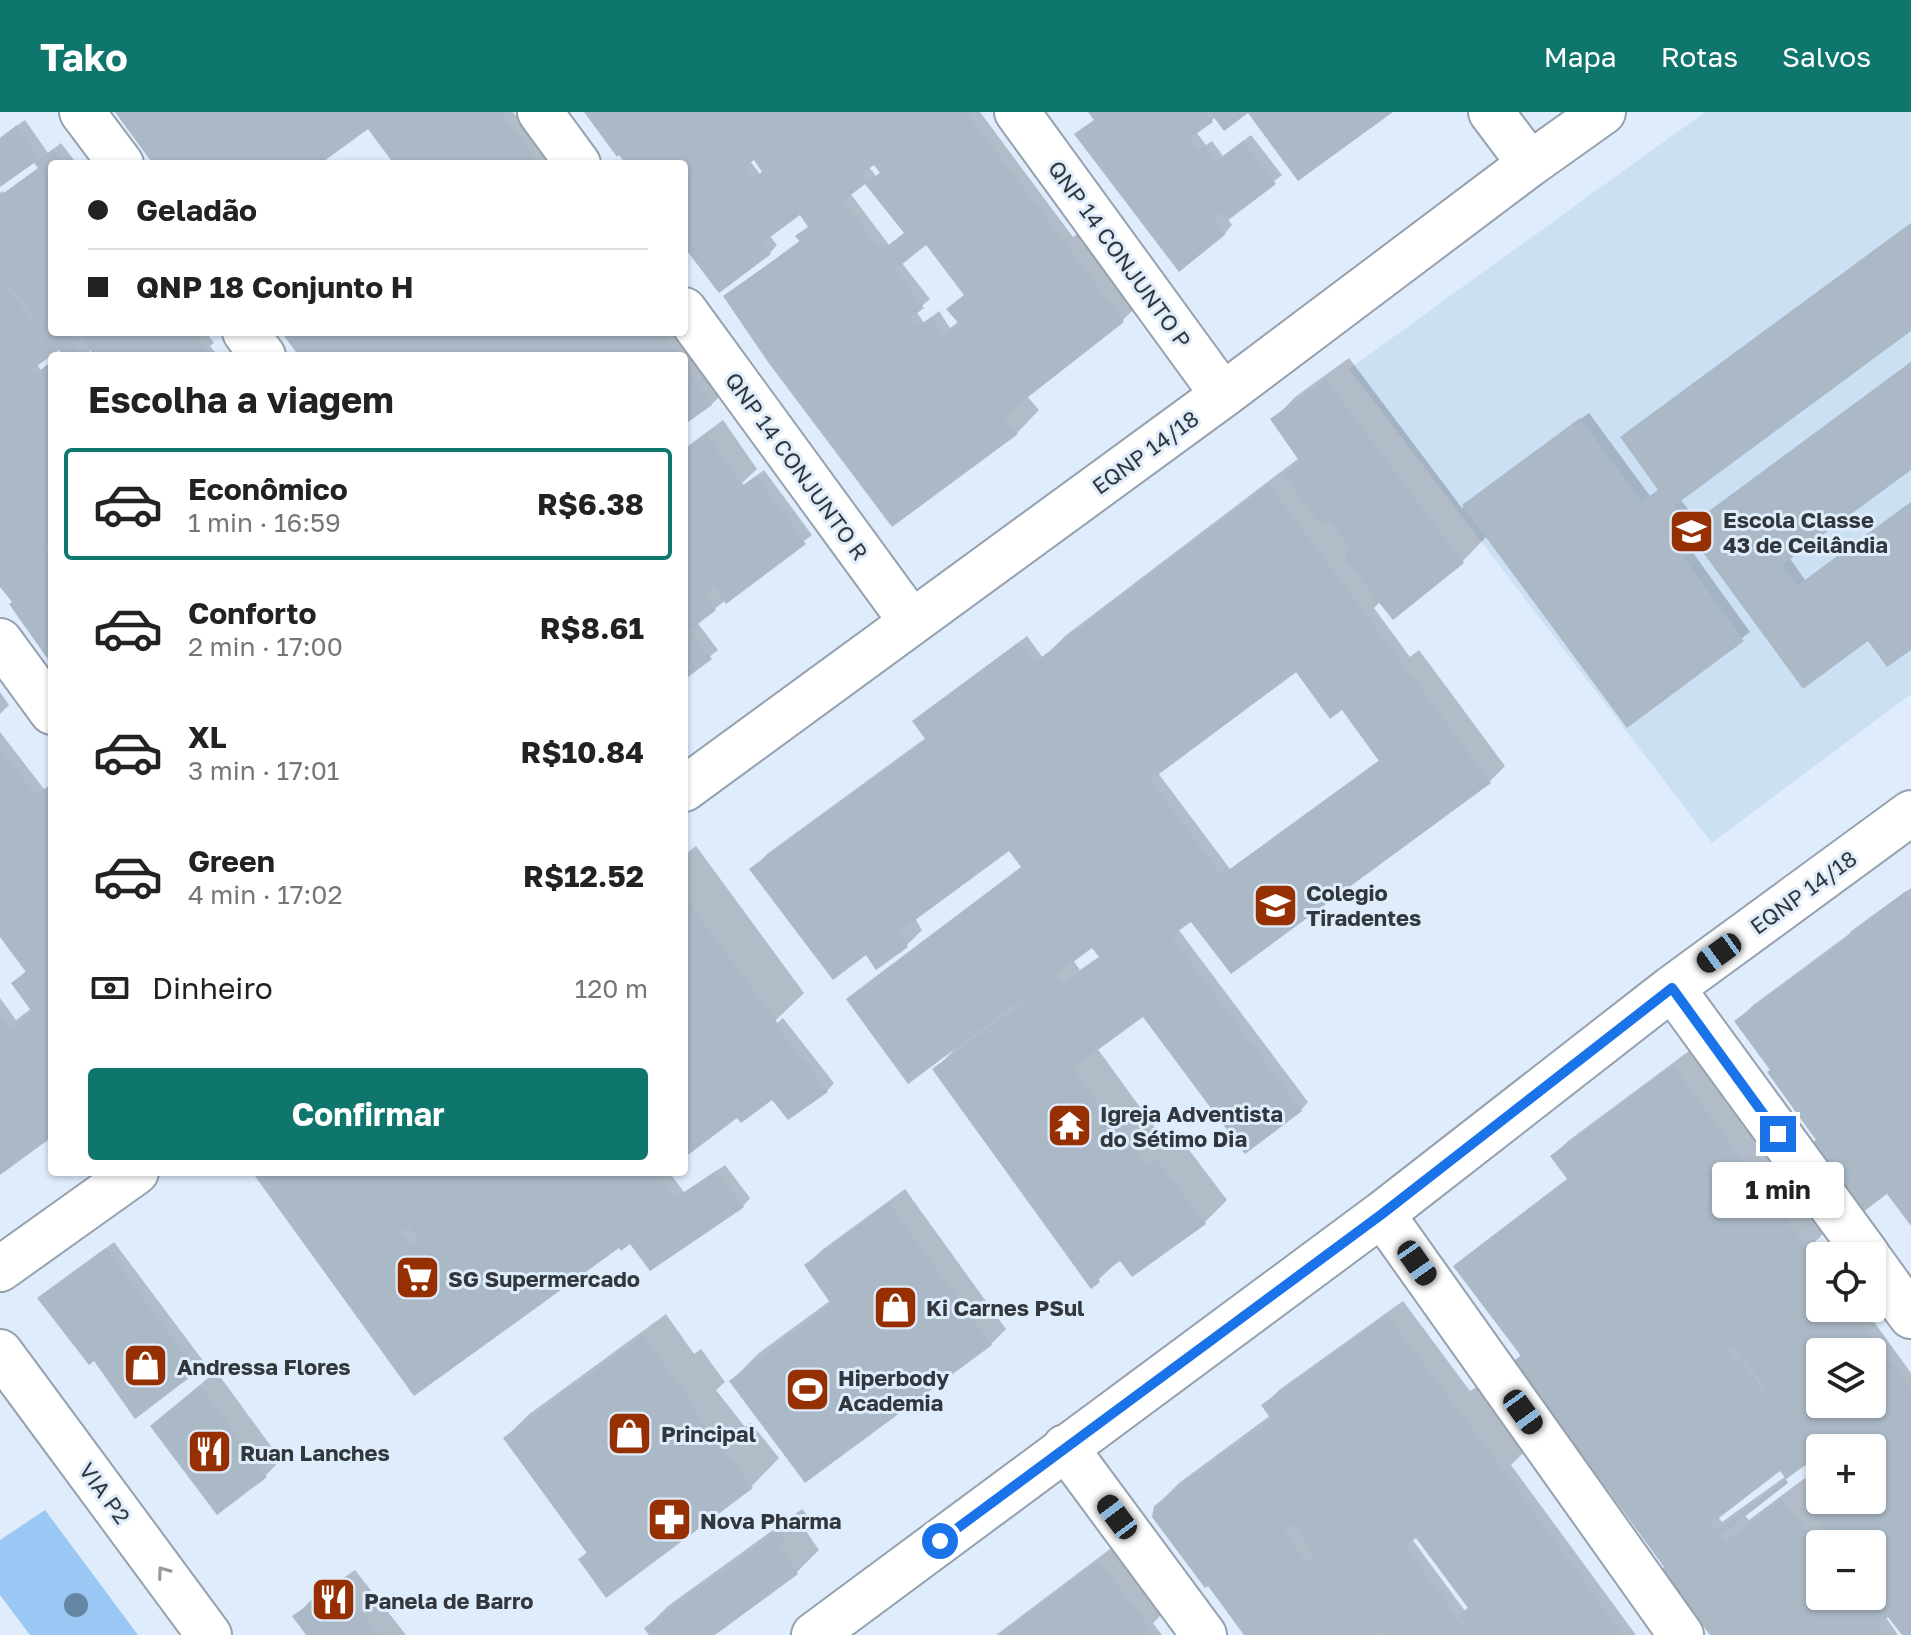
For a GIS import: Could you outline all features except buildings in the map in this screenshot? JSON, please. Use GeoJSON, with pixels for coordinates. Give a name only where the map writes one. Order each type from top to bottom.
{"type":"FeatureCollection","features":[{"type":"Feature","properties":{"kind":"street"},"geometry":{"type":"LineString","coordinates":[[82,112],[118,160]]}},
{"type":"Feature","properties":{"kind":"street"},"geometry":{"type":"LineString","coordinates":[[540,112],[575,160]]}},
{"type":"Feature","properties":{"kind":"street","name":"QNP 14 CONJUNTO P"},"geometry":{"type":"LineString","coordinates":[[1017,112],[1223,395]]}},
{"type":"Feature","properties":{"kind":"street"},"geometry":{"type":"LineString","coordinates":[[1491,112],[1530,164]]}},
{"type":"Feature","properties":{"kind":"street","name":"EQNP 14/18"},"geometry":{"type":"LineString","coordinates":[[688,786],[1223,395],[1603,112]]}},
{"type":"Feature","properties":{"kind":"street","name":"QNP 14 CONJUNTO R"},"geometry":{"type":"LineString","coordinates":[[688,315],[911,621]]}},
{"type":"Feature","properties":{"kind":"street"},"geometry":{"type":"LineString","coordinates":[[0,641],[48,707]]}},
{"type":"Feature","properties":{"kind":"street","name":"EQNP 14/18"},"geometry":{"type":"LineString","coordinates":[[814,1635],[1382,1214],[1672,988],[1911,813]]}},
{"type":"Feature","properties":{"kind":"street"},"geometry":{"type":"LineString","coordinates":[[1672,988],[1858,1242]]}},
{"type":"Feature","properties":{"kind":"street"},"geometry":{"type":"LineString","coordinates":[[0,1269],[130,1176]]}},
{"type":"Feature","properties":{"kind":"street"},"geometry":{"type":"LineString","coordinates":[[1382,1214],[1681,1635]]}},
{"type":"Feature","properties":{"kind":"street"},"geometry":{"type":"LineString","coordinates":[[1886,1281],[1911,1316]]}},
{"type":"Feature","properties":{"kind":"street","name":"VIA P2"},"geometry":{"type":"LineString","coordinates":[[0,1352],[209,1635]]}},
{"type":"Feature","properties":{"kind":"street"},"geometry":{"type":"LineString","coordinates":[[1065,1447],[1204,1635]]}},
{"type":"Feature","properties":{"kind":"shaded area","name":"Escola Classe 43 de Ceilândia"},"geometry":{"type":"Polygon","coordinates":[[[1705,112],[1911,112],[1911,694],[1712,843],[1349,369],[1705,112]]]}},
{"type":"Feature","properties":{"kind":"shaded area"},"geometry":{"type":"Polygon","coordinates":[[[45,1510],[138,1635],[30,1635],[0,1595],[0,1540],[45,1510]]]}},
{"type":"Feature","properties":{"kind":"place","name":"Escola Classe 43 de Ceilândia"},"geometry":{"type":"Point","coordinates":[1692,532]}},
{"type":"Feature","properties":{"kind":"place","name":"Colegio Tiradentes"},"geometry":{"type":"Point","coordinates":[1275,905]}},
{"type":"Feature","properties":{"kind":"place","name":"Igreja Adventista do Sétimo Dia"},"geometry":{"type":"Point","coordinates":[1069,1126]}},
{"type":"Feature","properties":{"kind":"place","name":"SG Supermercado"},"geometry":{"type":"Point","coordinates":[417,1278]}},
{"type":"Feature","properties":{"kind":"place","name":"Ki Carnes PSul"},"geometry":{"type":"Point","coordinates":[895,1307]}},
{"type":"Feature","properties":{"kind":"place","name":"Andressa Flores"},"geometry":{"type":"Point","coordinates":[146,1366]}},
{"type":"Feature","properties":{"kind":"place","name":"Hiperbody Academia"},"geometry":{"type":"Point","coordinates":[807,1390]}},
{"type":"Feature","properties":{"kind":"place","name":"Principal"},"geometry":{"type":"Point","coordinates":[630,1433]}},
{"type":"Feature","properties":{"kind":"place","name":"Ruan Lanches"},"geometry":{"type":"Point","coordinates":[209,1452]}},
{"type":"Feature","properties":{"kind":"place","name":"Nova Pharma"},"geometry":{"type":"Point","coordinates":[669,1520]}},
{"type":"Feature","properties":{"kind":"place","name":"Panela de Barro"},"geometry":{"type":"Point","coordinates":[333,1600]}},
{"type":"Feature","properties":{"kind":"route"},"geometry":{"type":"LineString","coordinates":[[940,1541],[1382,1214],[1672,988],[1778,1134]]}}]}
